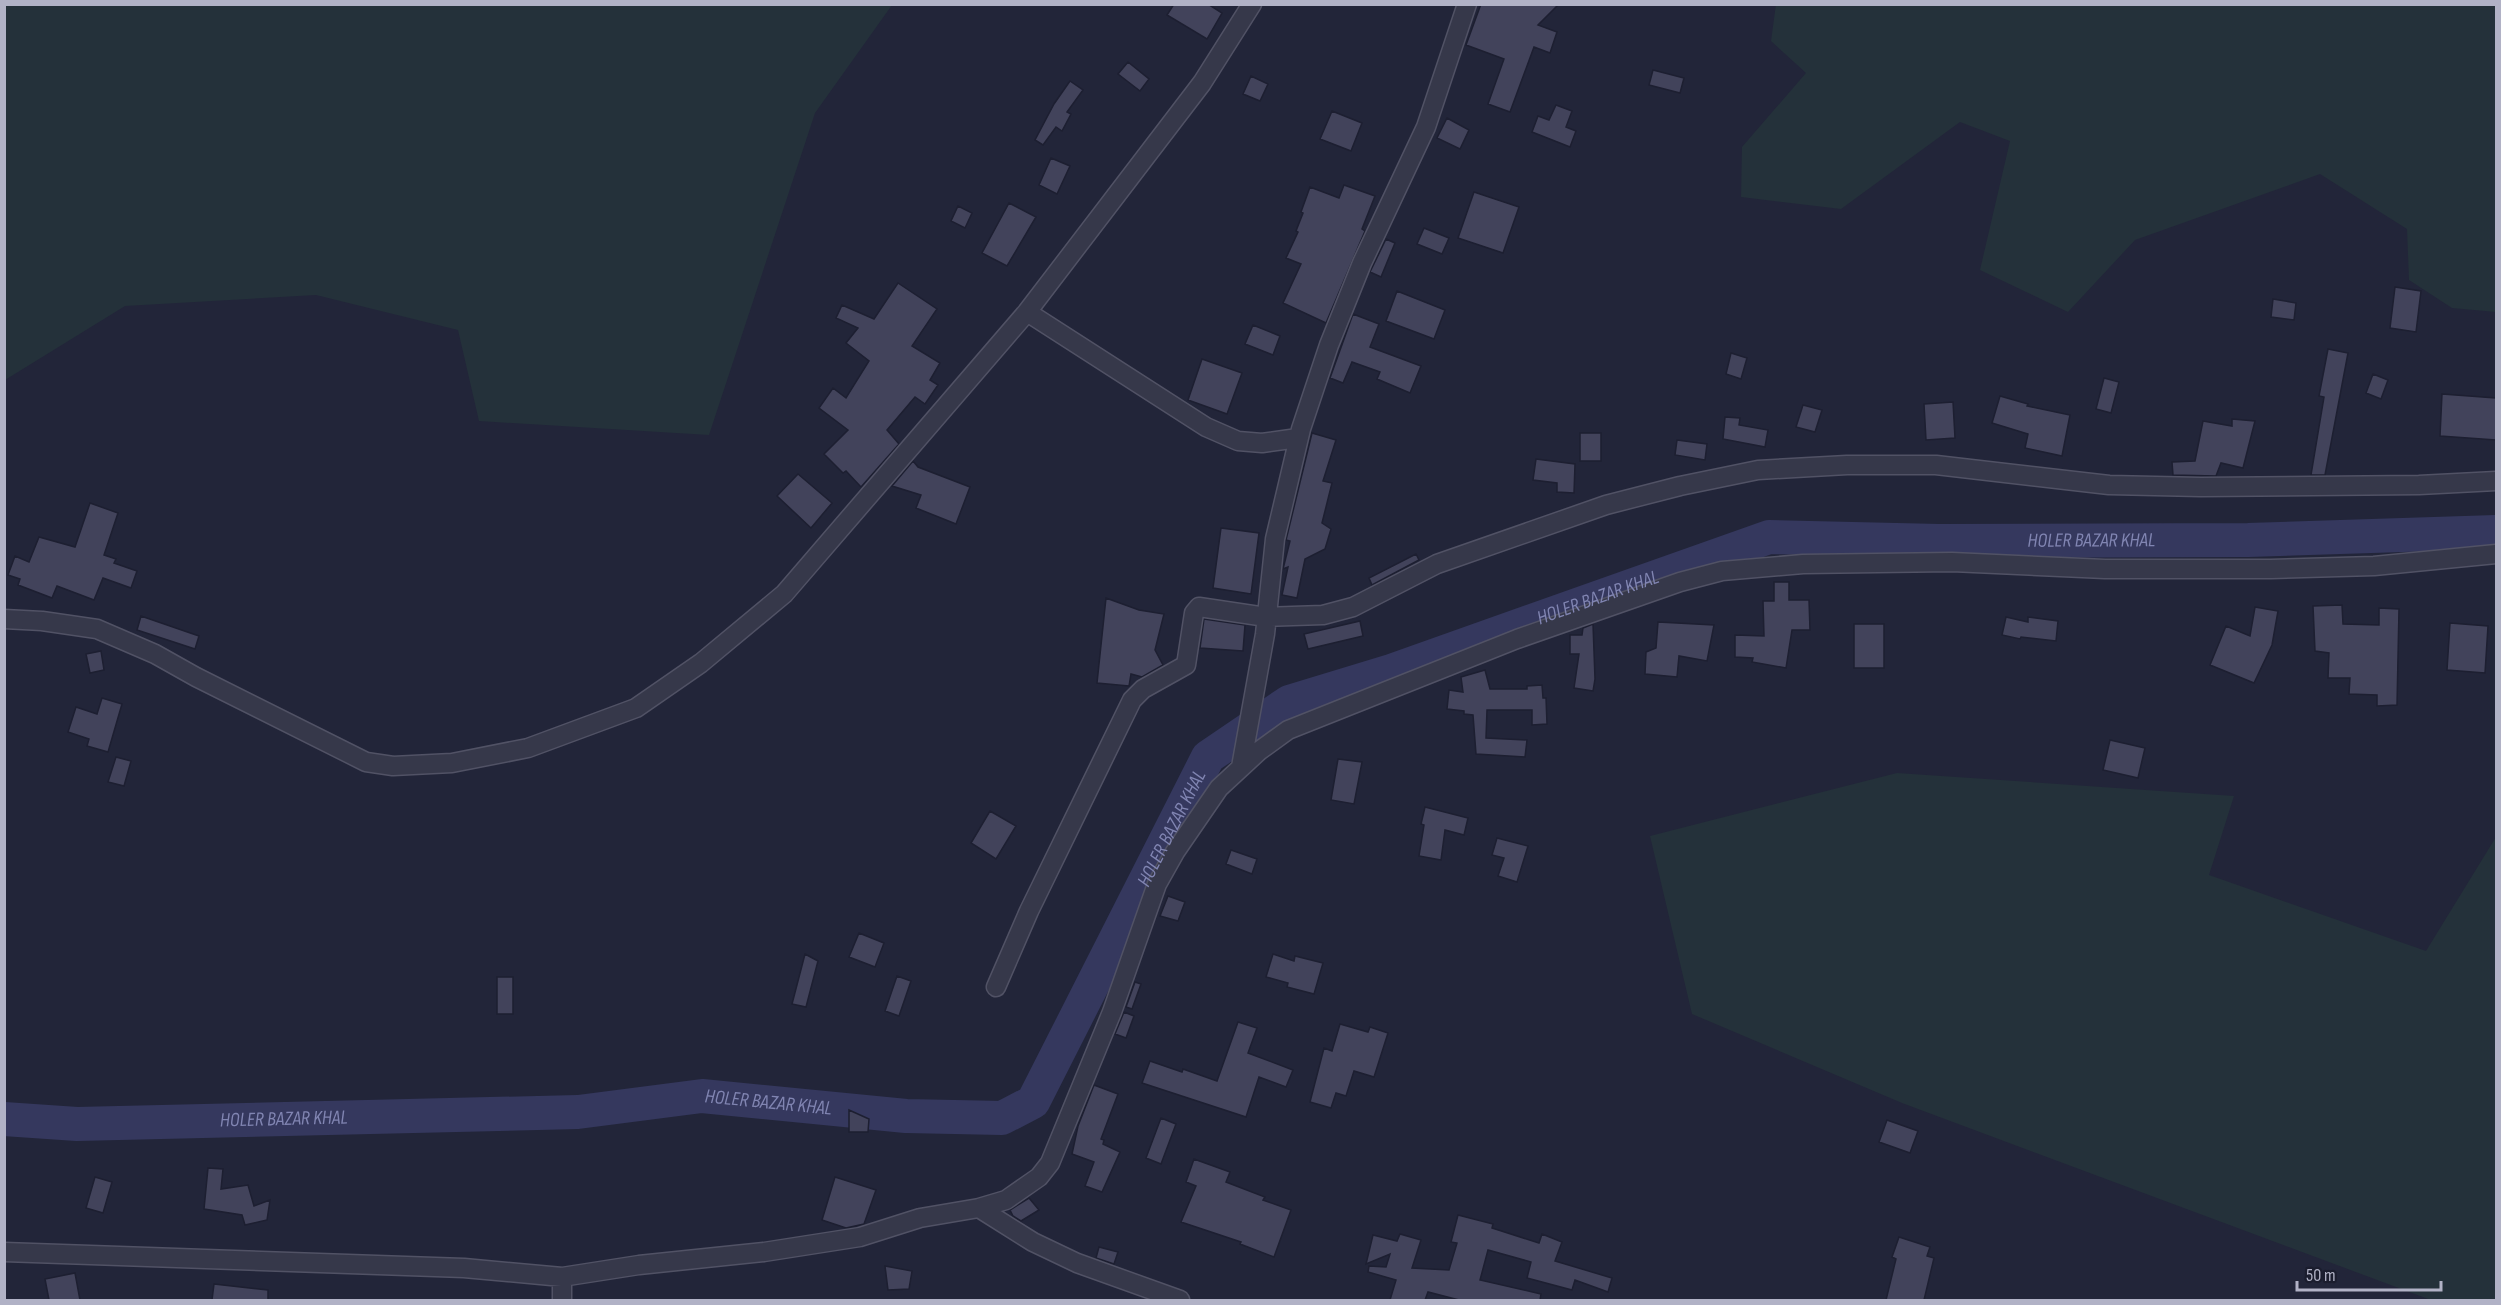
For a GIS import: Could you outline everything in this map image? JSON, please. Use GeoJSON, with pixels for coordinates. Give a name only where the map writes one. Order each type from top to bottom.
{"type":"FeatureCollection","features":[{"type":"Feature","properties":{"kind":"street"},"geometry":{"type":"LineString","coordinates":[[4,619],[42,621],[97,629],[155,654],[366,762],[393,766],[452,764],[528,748],[636,708],[701,663],[784,594],[1027,312],[1202,83],[1252,4]]}},
{"type":"Feature","properties":{"kind":"street"},"geometry":{"type":"LineString","coordinates":[[1242,760],[1259,670],[1275,539],[1298,438],[1329,345],[1362,263],[1426,128],[1467,4]]}},
{"type":"Feature","properties":{"kind":"street"},"geometry":{"type":"LineString","coordinates":[[1027,312],[1206,427],[1238,441],[1262,443],[1298,438]]}},
{"type":"Feature","properties":{"kind":"street"},"geometry":{"type":"LineString","coordinates":[[996,987],[1029,911],[1132,700],[1143,689],[1186,665],[1194,613],[1199,607],[1266,617],[1323,615],[1353,607],[1437,564],[1606,505],[1680,486],[1758,470],[1847,465],[1936,465],[2109,486],[2201,488],[2420,485],[2496,481]]}},
{"type":"Feature","properties":{"kind":"street"},"geometry":{"type":"LineString","coordinates":[[4,1252],[464,1268],[562,1277],[849,1239],[920,1218],[979,1208],[1006,1200],[1025,1188],[1039,1177],[1050,1163],[1112,1012],[1157,884],[1202,810],[1242,760],[1288,730],[1334,710],[1464,662],[1516,639],[1680,582],[1722,571],[1803,564],[1941,562],[2105,569],[2271,569],[2374,566],[2496,554]]}},
{"type":"Feature","properties":{"kind":"street"},"geometry":{"type":"LineString","coordinates":[[979,1208],[1033,1242],[1077,1263],[1180,1300]]}},
{"type":"Feature","properties":{"kind":"street"},"geometry":{"type":"LineString","coordinates":[[562,1277],[562,1300]]}},
{"type":"Feature","properties":{"kind":"shaded area"},"geometry":{"type":"Polygon","coordinates":[[[5,4],[892,5],[815,113],[709,435],[479,421],[458,330],[316,295],[125,306],[5,380],[5,4]]]}},
{"type":"Feature","properties":{"kind":"shaded area"},"geometry":{"type":"Polygon","coordinates":[[[1776,4],[2496,5],[2496,312],[2452,308],[2409,280],[2407,229],[2320,174],[2135,240],[2068,312],[1980,270],[2010,141],[1960,122],[1841,209],[1741,197],[1742,147],[1806,73],[1771,41],[1776,4]]]}},
{"type":"Feature","properties":{"kind":"shaded area"},"geometry":{"type":"Polygon","coordinates":[[[1897,773],[2234,796],[2209,875],[2426,951],[2496,837],[2496,1300],[2431,1300],[1902,1103],[1692,1014],[1650,836],[1897,773]]]}},
{"type":"Feature","properties":{"kind":"building"},"geometry":{"type":"Polygon","coordinates":[[[1174,4],[1208,4],[1222,13],[1207,39],[1167,15],[1174,4]]]}},
{"type":"Feature","properties":{"kind":"building"},"geometry":{"type":"Polygon","coordinates":[[[1481,4],[1559,4],[1538,25],[1557,32],[1550,53],[1534,47],[1510,112],[1488,104],[1504,59],[1466,45],[1481,4]]]}},
{"type":"Feature","properties":{"kind":"building"},"geometry":{"type":"Polygon","coordinates":[[[1128,62],[1149,79],[1140,91],[1118,74],[1128,62]]]}},
{"type":"Feature","properties":{"kind":"building"},"geometry":{"type":"Polygon","coordinates":[[[1653,70],[1684,78],[1680,93],[1649,85],[1653,70]]]}},
{"type":"Feature","properties":{"kind":"building"},"geometry":{"type":"Polygon","coordinates":[[[1251,76],[1268,84],[1260,101],[1243,94],[1251,76]]]}},
{"type":"Feature","properties":{"kind":"building"},"geometry":{"type":"Polygon","coordinates":[[[1070,81],[1083,90],[1067,112],[1071,114],[1062,131],[1056,127],[1043,145],[1035,140],[1054,104],[1070,81]]]}},
{"type":"Feature","properties":{"kind":"building"},"geometry":{"type":"Polygon","coordinates":[[[1556,105],[1572,111],[1566,127],[1576,131],[1570,147],[1532,132],[1538,116],[1549,120],[1556,105]]]}},
{"type":"Feature","properties":{"kind":"building"},"geometry":{"type":"Polygon","coordinates":[[[1332,111],[1362,123],[1351,151],[1320,139],[1332,111]]]}},
{"type":"Feature","properties":{"kind":"building"},"geometry":{"type":"Polygon","coordinates":[[[1447,118],[1469,130],[1460,149],[1437,138],[1447,118]]]}},
{"type":"Feature","properties":{"kind":"building"},"geometry":{"type":"Polygon","coordinates":[[[1051,158],[1070,166],[1057,194],[1039,185],[1051,158]]]}},
{"type":"Feature","properties":{"kind":"building"},"geometry":{"type":"Polygon","coordinates":[[[1344,185],[1375,196],[1362,229],[1365,231],[1326,323],[1283,303],[1301,264],[1286,258],[1298,232],[1296,231],[1303,213],[1301,212],[1310,187],[1339,198],[1344,185]]]}},
{"type":"Feature","properties":{"kind":"building"},"geometry":{"type":"Polygon","coordinates":[[[1474,192],[1519,207],[1503,253],[1458,238],[1474,192]]]}},
{"type":"Feature","properties":{"kind":"building"},"geometry":{"type":"Polygon","coordinates":[[[1009,203],[1036,217],[1007,266],[982,253],[1009,203]]]}},
{"type":"Feature","properties":{"kind":"building"},"geometry":{"type":"Polygon","coordinates":[[[958,206],[972,213],[965,228],[951,221],[958,206]]]}},
{"type":"Feature","properties":{"kind":"building"},"geometry":{"type":"Polygon","coordinates":[[[1424,228],[1449,238],[1442,254],[1417,244],[1424,228]]]}},
{"type":"Feature","properties":{"kind":"building"},"geometry":{"type":"Polygon","coordinates":[[[1386,239],[1395,243],[1381,277],[1370,272],[1386,239]]]}},
{"type":"Feature","properties":{"kind":"building"},"geometry":{"type":"Polygon","coordinates":[[[898,283],[937,309],[912,346],[940,363],[930,380],[938,385],[925,404],[915,397],[887,430],[899,444],[861,487],[846,471],[843,473],[824,454],[848,430],[819,408],[833,388],[846,398],[869,361],[846,343],[858,328],[836,318],[842,305],[874,319],[898,283]]]}},
{"type":"Feature","properties":{"kind":"building"},"geometry":{"type":"Polygon","coordinates":[[[2395,287],[2421,291],[2416,332],[2390,328],[2395,287]]]}},
{"type":"Feature","properties":{"kind":"building"},"geometry":{"type":"Polygon","coordinates":[[[1397,291],[1445,310],[1434,339],[1386,321],[1397,291]]]}},
{"type":"Feature","properties":{"kind":"building"},"geometry":{"type":"Polygon","coordinates":[[[2273,299],[2296,303],[2294,320],[2271,317],[2273,299]]]}},
{"type":"Feature","properties":{"kind":"building"},"geometry":{"type":"Polygon","coordinates":[[[1353,314],[1379,324],[1370,347],[1421,366],[1410,393],[1377,379],[1380,372],[1352,362],[1343,383],[1330,378],[1353,314]]]}},
{"type":"Feature","properties":{"kind":"building"},"geometry":{"type":"Polygon","coordinates":[[[1253,325],[1280,336],[1273,355],[1245,344],[1253,325]]]}},
{"type":"Feature","properties":{"kind":"building"},"geometry":{"type":"Polygon","coordinates":[[[2328,349],[2348,353],[2325,475],[2311,475],[2324,397],[2319,396],[2328,349]]]}},
{"type":"Feature","properties":{"kind":"building"},"geometry":{"type":"Polygon","coordinates":[[[1731,353],[1747,358],[1741,379],[1726,374],[1731,353]]]}},
{"type":"Feature","properties":{"kind":"building"},"geometry":{"type":"Polygon","coordinates":[[[1202,359],[1242,373],[1227,414],[1188,400],[1202,359]]]}},
{"type":"Feature","properties":{"kind":"building"},"geometry":{"type":"Polygon","coordinates":[[[2373,374],[2388,380],[2381,399],[2366,393],[2373,374]]]}},
{"type":"Feature","properties":{"kind":"building"},"geometry":{"type":"Polygon","coordinates":[[[2104,378],[2119,382],[2111,413],[2096,409],[2104,378]]]}},
{"type":"Feature","properties":{"kind":"building"},"geometry":{"type":"Polygon","coordinates":[[[2442,394],[2496,398],[2496,440],[2440,436],[2442,394]]]}},
{"type":"Feature","properties":{"kind":"building"},"geometry":{"type":"Polygon","coordinates":[[[2000,396],[2028,404],[2027,406],[2070,415],[2062,456],[2025,448],[2028,434],[1992,423],[2000,396]]]}},
{"type":"Feature","properties":{"kind":"building"},"geometry":{"type":"Polygon","coordinates":[[[1953,402],[1955,438],[1926,440],[1924,404],[1953,402]]]}},
{"type":"Feature","properties":{"kind":"building"},"geometry":{"type":"Polygon","coordinates":[[[1803,405],[1822,410],[1815,432],[1796,427],[1803,405]]]}},
{"type":"Feature","properties":{"kind":"building"},"geometry":{"type":"Polygon","coordinates":[[[1725,417],[1740,418],[1739,425],[1768,430],[1765,447],[1723,439],[1725,417]]]}},
{"type":"Feature","properties":{"kind":"building"},"geometry":{"type":"Polygon","coordinates":[[[2232,419],[2255,421],[2243,468],[2221,463],[2216,476],[2173,475],[2172,462],[2195,461],[2203,421],[2232,426],[2232,419]]]}},
{"type":"Feature","properties":{"kind":"building"},"geometry":{"type":"Polygon","coordinates":[[[1312,433],[1336,440],[1323,481],[1332,483],[1322,523],[1331,529],[1325,549],[1305,559],[1297,598],[1282,595],[1288,567],[1283,569],[1290,541],[1286,540],[1312,433]]]}},
{"type":"Feature","properties":{"kind":"building"},"geometry":{"type":"Polygon","coordinates":[[[1580,433],[1601,433],[1601,461],[1580,461],[1580,433]]]}},
{"type":"Feature","properties":{"kind":"building"},"geometry":{"type":"Polygon","coordinates":[[[1677,440],[1707,444],[1705,460],[1675,455],[1677,440]]]}},
{"type":"Feature","properties":{"kind":"building"},"geometry":{"type":"Polygon","coordinates":[[[1536,459],[1575,464],[1574,493],[1557,492],[1557,483],[1533,480],[1536,459]]]}},
{"type":"Feature","properties":{"kind":"building"},"geometry":{"type":"Polygon","coordinates":[[[913,461],[918,467],[970,487],[956,524],[916,508],[921,495],[892,486],[913,461]]]}},
{"type":"Feature","properties":{"kind":"building"},"geometry":{"type":"Polygon","coordinates":[[[798,474],[832,503],[811,528],[777,496],[798,474]]]}},
{"type":"Feature","properties":{"kind":"building"},"geometry":{"type":"Polygon","coordinates":[[[90,503],[118,513],[104,555],[116,559],[114,563],[137,571],[131,588],[103,578],[94,600],[57,586],[52,598],[18,585],[20,579],[8,575],[15,556],[29,562],[39,537],[75,547],[90,503]]]}},
{"type":"Feature","properties":{"kind":"building"},"geometry":{"type":"Polygon","coordinates":[[[1221,528],[1259,533],[1251,594],[1213,588],[1221,528]]]}},
{"type":"Feature","properties":{"kind":"building"},"geometry":{"type":"Polygon","coordinates":[[[1416,554],[1419,560],[1372,585],[1369,578],[1416,554]]]}},
{"type":"Feature","properties":{"kind":"building"},"geometry":{"type":"Polygon","coordinates":[[[1774,582],[1789,582],[1789,600],[1809,600],[1810,630],[1792,630],[1786,668],[1752,662],[1753,658],[1735,657],[1735,635],[1764,636],[1763,601],[1774,601],[1774,582]]]}},
{"type":"Feature","properties":{"kind":"building"},"geometry":{"type":"Polygon","coordinates":[[[1106,598],[1139,610],[1164,614],[1155,650],[1163,665],[1142,677],[1131,674],[1129,686],[1097,683],[1106,598]]]}},
{"type":"Feature","properties":{"kind":"building"},"geometry":{"type":"Polygon","coordinates":[[[2342,605],[2343,624],[2379,625],[2379,608],[2399,609],[2397,705],[2377,706],[2377,695],[2349,694],[2350,678],[2328,678],[2329,653],[2315,651],[2313,606],[2342,605]]]}},
{"type":"Feature","properties":{"kind":"building"},"geometry":{"type":"Polygon","coordinates":[[[2255,607],[2278,611],[2272,645],[2254,683],[2210,665],[2226,626],[2250,636],[2255,607]]]}},
{"type":"Feature","properties":{"kind":"building"},"geometry":{"type":"Polygon","coordinates":[[[141,616],[199,636],[195,649],[137,630],[141,616]]]}},
{"type":"Feature","properties":{"kind":"building"},"geometry":{"type":"Polygon","coordinates":[[[2006,617],[2028,622],[2028,617],[2058,621],[2056,641],[2021,637],[2020,639],[2002,635],[2006,617]]]}},
{"type":"Feature","properties":{"kind":"building"},"geometry":{"type":"Polygon","coordinates":[[[1204,619],[1245,625],[1243,651],[1200,648],[1204,619]]]}},
{"type":"Feature","properties":{"kind":"building"},"geometry":{"type":"Polygon","coordinates":[[[1360,621],[1363,636],[1308,649],[1304,634],[1360,621]]]}},
{"type":"Feature","properties":{"kind":"building"},"geometry":{"type":"Polygon","coordinates":[[[1658,622],[1714,625],[1707,661],[1679,656],[1677,677],[1645,674],[1646,652],[1656,648],[1658,622]]]}},
{"type":"Feature","properties":{"kind":"building"},"geometry":{"type":"Polygon","coordinates":[[[2450,623],[2488,626],[2485,673],[2447,670],[2450,623]]]}},
{"type":"Feature","properties":{"kind":"building"},"geometry":{"type":"Polygon","coordinates":[[[1593,624],[1595,679],[1593,691],[1574,688],[1579,654],[1570,654],[1570,635],[1582,635],[1583,628],[1593,624]]]}},
{"type":"Feature","properties":{"kind":"building"},"geometry":{"type":"Polygon","coordinates":[[[1854,624],[1884,624],[1884,668],[1854,668],[1854,624]]]}},
{"type":"Feature","properties":{"kind":"building"},"geometry":{"type":"Polygon","coordinates":[[[101,651],[104,670],[90,673],[86,654],[101,651]]]}},
{"type":"Feature","properties":{"kind":"building"},"geometry":{"type":"Polygon","coordinates":[[[1485,670],[1490,689],[1527,689],[1527,686],[1542,685],[1543,698],[1546,698],[1547,724],[1532,725],[1532,710],[1487,710],[1486,738],[1527,740],[1525,757],[1476,754],[1473,715],[1464,714],[1464,711],[1447,709],[1449,690],[1463,692],[1461,677],[1485,670]]]}},
{"type":"Feature","properties":{"kind":"building"},"geometry":{"type":"Polygon","coordinates":[[[102,698],[122,704],[108,752],[87,746],[89,739],[68,732],[76,707],[97,714],[102,698]]]}},
{"type":"Feature","properties":{"kind":"building"},"geometry":{"type":"Polygon","coordinates":[[[2110,740],[2145,748],[2138,778],[2103,770],[2110,740]]]}},
{"type":"Feature","properties":{"kind":"building"},"geometry":{"type":"Polygon","coordinates":[[[116,757],[131,761],[124,786],[108,782],[116,757]]]}},
{"type":"Feature","properties":{"kind":"building"},"geometry":{"type":"Polygon","coordinates":[[[1338,759],[1362,762],[1354,804],[1331,800],[1338,759]]]}},
{"type":"Feature","properties":{"kind":"building"},"geometry":{"type":"Polygon","coordinates":[[[1425,807],[1468,818],[1464,835],[1445,830],[1441,860],[1419,856],[1424,825],[1421,824],[1425,807]]]}},
{"type":"Feature","properties":{"kind":"building"},"geometry":{"type":"Polygon","coordinates":[[[990,811],[1016,826],[996,859],[971,843],[990,811]]]}},
{"type":"Feature","properties":{"kind":"building"},"geometry":{"type":"Polygon","coordinates":[[[1497,838],[1528,846],[1517,882],[1498,876],[1504,858],[1492,855],[1497,838]]]}},
{"type":"Feature","properties":{"kind":"building"},"geometry":{"type":"Polygon","coordinates":[[[1231,850],[1257,859],[1252,874],[1226,864],[1231,850]]]}},
{"type":"Feature","properties":{"kind":"building"},"geometry":{"type":"Polygon","coordinates":[[[1168,896],[1185,902],[1178,921],[1160,916],[1168,896]]]}},
{"type":"Feature","properties":{"kind":"building"},"geometry":{"type":"Polygon","coordinates":[[[859,933],[884,943],[875,967],[849,957],[859,933]]]}},
{"type":"Feature","properties":{"kind":"building"},"geometry":{"type":"Polygon","coordinates":[[[805,954],[818,961],[806,1007],[792,1004],[805,954]]]}},
{"type":"Feature","properties":{"kind":"building"},"geometry":{"type":"Polygon","coordinates":[[[1273,954],[1294,961],[1295,956],[1323,963],[1314,994],[1287,987],[1288,983],[1266,977],[1273,954]]]}},
{"type":"Feature","properties":{"kind":"building"},"geometry":{"type":"Polygon","coordinates":[[[897,976],[911,981],[899,1016],[885,1011],[897,976]]]}},
{"type":"Feature","properties":{"kind":"building"},"geometry":{"type":"Polygon","coordinates":[[[497,977],[513,977],[513,1014],[497,1014],[497,977]]]}},
{"type":"Feature","properties":{"kind":"building"},"geometry":{"type":"Polygon","coordinates":[[[1135,982],[1141,984],[1132,1009],[1126,1007],[1135,982]]]}},
{"type":"Feature","properties":{"kind":"building"},"geometry":{"type":"Polygon","coordinates":[[[1124,1012],[1134,1016],[1126,1038],[1115,1034],[1124,1012]]]}},
{"type":"Feature","properties":{"kind":"building"},"geometry":{"type":"Polygon","coordinates":[[[1238,1022],[1257,1028],[1248,1053],[1293,1070],[1286,1087],[1259,1077],[1246,1117],[1142,1083],[1150,1061],[1217,1081],[1238,1022]]]}},
{"type":"Feature","properties":{"kind":"building"},"geometry":{"type":"Polygon","coordinates":[[[1340,1024],[1368,1032],[1370,1027],[1388,1033],[1374,1077],[1354,1071],[1346,1096],[1336,1093],[1331,1108],[1310,1102],[1324,1048],[1332,1051],[1340,1024]]]}},
{"type":"Feature","properties":{"kind":"building"},"geometry":{"type":"Polygon","coordinates":[[[1094,1085],[1118,1094],[1101,1139],[1104,1140],[1103,1144],[1120,1152],[1102,1192],[1085,1186],[1094,1162],[1072,1154],[1078,1126],[1094,1085]]]}},
{"type":"Feature","properties":{"kind":"building"},"geometry":{"type":"Polygon","coordinates":[[[849,1110],[869,1119],[868,1132],[849,1132],[849,1110]]]}},
{"type":"Feature","properties":{"kind":"building"},"geometry":{"type":"Polygon","coordinates":[[[1161,1118],[1176,1124],[1161,1164],[1146,1158],[1161,1118]]]}},
{"type":"Feature","properties":{"kind":"building"},"geometry":{"type":"Polygon","coordinates":[[[1887,1120],[1918,1131],[1910,1153],[1879,1142],[1887,1120]]]}},
{"type":"Feature","properties":{"kind":"building"},"geometry":{"type":"Polygon","coordinates":[[[1194,1159],[1230,1172],[1226,1182],[1265,1197],[1263,1200],[1291,1210],[1274,1257],[1240,1244],[1241,1242],[1181,1222],[1196,1186],[1186,1182],[1194,1159]]]}},
{"type":"Feature","properties":{"kind":"building"},"geometry":{"type":"Polygon","coordinates":[[[208,1168],[223,1169],[221,1189],[248,1185],[254,1206],[270,1200],[267,1220],[245,1225],[242,1215],[204,1209],[208,1168]]]}},
{"type":"Feature","properties":{"kind":"building"},"geometry":{"type":"Polygon","coordinates":[[[95,1177],[112,1182],[103,1213],[86,1208],[95,1177]]]}},
{"type":"Feature","properties":{"kind":"building"},"geometry":{"type":"Polygon","coordinates":[[[835,1177],[876,1190],[864,1224],[846,1228],[822,1220],[835,1177]]]}},
{"type":"Feature","properties":{"kind":"building"},"geometry":{"type":"Polygon","coordinates":[[[1029,1198],[1039,1210],[1021,1221],[1013,1216],[1010,1210],[1029,1198]]]}},
{"type":"Feature","properties":{"kind":"building"},"geometry":{"type":"Polygon","coordinates":[[[1458,1215],[1493,1224],[1492,1228],[1539,1243],[1542,1234],[1562,1242],[1555,1261],[1612,1278],[1608,1292],[1575,1280],[1572,1290],[1527,1278],[1531,1262],[1488,1250],[1480,1280],[1541,1294],[1540,1300],[1459,1300],[1428,1292],[1425,1300],[1390,1300],[1396,1280],[1368,1272],[1369,1266],[1386,1267],[1390,1254],[1366,1264],[1373,1235],[1397,1241],[1400,1234],[1421,1240],[1412,1268],[1449,1270],[1457,1243],[1451,1242],[1458,1215]]]}},
{"type":"Feature","properties":{"kind":"building"},"geometry":{"type":"Polygon","coordinates":[[[1899,1237],[1930,1247],[1927,1256],[1934,1258],[1924,1300],[1886,1300],[1896,1259],[1892,1257],[1899,1237]]]}},
{"type":"Feature","properties":{"kind":"building"},"geometry":{"type":"Polygon","coordinates":[[[1099,1247],[1118,1252],[1114,1264],[1096,1258],[1099,1247]]]}},
{"type":"Feature","properties":{"kind":"building"},"geometry":{"type":"Polygon","coordinates":[[[885,1266],[912,1271],[909,1289],[888,1290],[885,1266]]]}},
{"type":"Feature","properties":{"kind":"building"},"geometry":{"type":"Polygon","coordinates":[[[75,1273],[80,1300],[49,1300],[45,1279],[75,1273]]]}},
{"type":"Feature","properties":{"kind":"building"},"geometry":{"type":"Polygon","coordinates":[[[214,1284],[268,1290],[268,1300],[212,1300],[214,1284]]]}},
{"type":"Feature","properties":{"kind":"waterway","name":"HOLER BAZAR KHAL"},"geometry":{"type":"LineString","coordinates":[[4,1119],[77,1124],[578,1112],[702,1096],[906,1116],[1002,1118],[1033,1102],[1208,757],[1289,702],[1391,671],[1769,537],[1939,541],[2248,540],[2496,532]]}}]}
